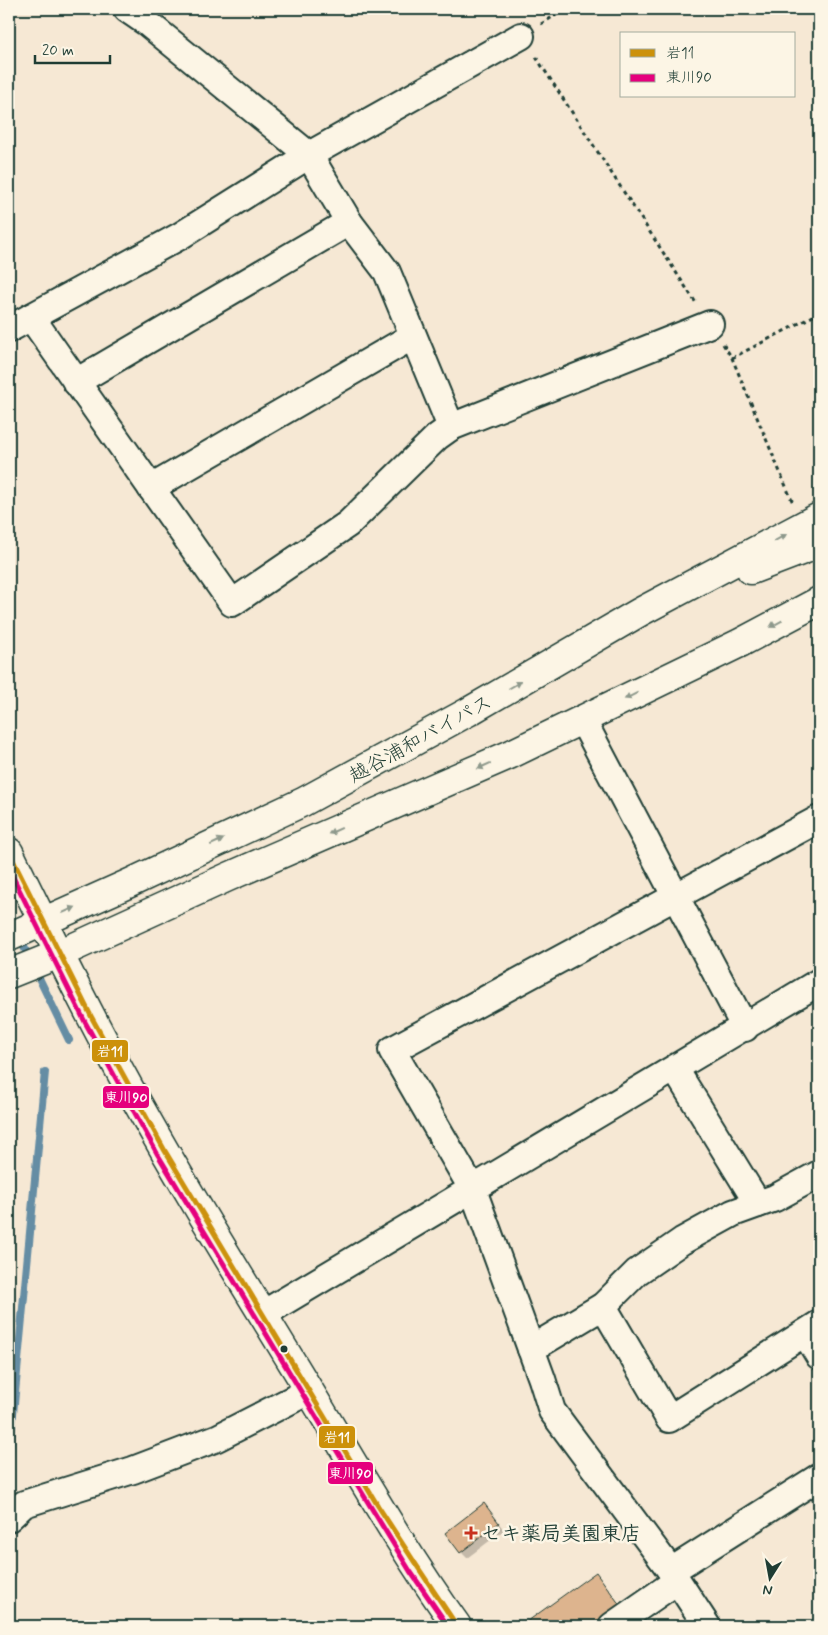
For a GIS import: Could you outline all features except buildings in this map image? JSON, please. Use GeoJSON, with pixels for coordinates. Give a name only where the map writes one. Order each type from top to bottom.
{"type":"FeatureCollection","features":[{"type":"Feature","properties":{"kind":"main road","name":"越谷浦和バイパス"},"geometry":{"type":"LineString","coordinates":[[9,937],[303,802],[468,712],[640,612],[814,529]]}},
{"type":"Feature","properties":{"kind":"main road"},"geometry":{"type":"LineString","coordinates":[[9,974],[59,954],[237,873],[509,755],[740,643],[819,601]]}},
{"type":"Feature","properties":{"kind":"main road"},"geometry":{"type":"LineString","coordinates":[[9,852],[59,954],[121,1073],[171,1161],[387,1523],[428,1586],[457,1626]]}},
{"type":"Feature","properties":{"kind":"street"},"geometry":{"type":"LineString","coordinates":[[127,9],[146,22],[309,156],[349,222],[387,272],[450,427]]}},
{"type":"Feature","properties":{"kind":"street"},"geometry":{"type":"LineString","coordinates":[[522,36],[309,156],[180,236],[20,323],[76,382],[232,603],[348,524],[450,427],[710,324]]}},
{"type":"Feature","properties":{"kind":"street"},"geometry":{"type":"LineString","coordinates":[[76,382],[349,222]]}},
{"type":"Feature","properties":{"kind":"street"},"geometry":{"type":"LineString","coordinates":[[151,488],[413,336]]}},
{"type":"Feature","properties":{"kind":"street"},"geometry":{"type":"LineString","coordinates":[[582,719],[745,1028]]}},
{"type":"Feature","properties":{"kind":"street"},"geometry":{"type":"LineString","coordinates":[[707,1626],[674,1576],[552,1411],[473,1190],[392,1050],[819,819]]}},
{"type":"Feature","properties":{"kind":"street"},"geometry":{"type":"LineString","coordinates":[[263,1314],[745,1028],[819,982]]}},
{"type":"Feature","properties":{"kind":"street"},"geometry":{"type":"LineString","coordinates":[[675,1069],[758,1204]]}},
{"type":"Feature","properties":{"kind":"street"},"geometry":{"type":"LineString","coordinates":[[531,1349],[603,1306],[637,1272],[682,1241],[733,1213],[775,1198],[819,1174]]}},
{"type":"Feature","properties":{"kind":"street"},"geometry":{"type":"LineString","coordinates":[[603,1306],[669,1419],[812,1328],[819,1356]]}},
{"type":"Feature","properties":{"kind":"street"},"geometry":{"type":"LineString","coordinates":[[9,1518],[24,1504],[133,1470],[217,1438],[309,1390]]}},
{"type":"Feature","properties":{"kind":"street"},"geometry":{"type":"LineString","coordinates":[[612,1626],[674,1576],[818,1482]]}},
{"type":"Feature","properties":{"kind":"path"},"geometry":{"type":"LineString","coordinates":[[522,36],[732,358],[814,529]]}},
{"type":"Feature","properties":{"kind":"path"},"geometry":{"type":"LineString","coordinates":[[732,358],[819,313]]}},
{"type":"Feature","properties":{"kind":"waterway"},"geometry":{"type":"LineString","coordinates":[[9,916],[69,1040]]}},
{"type":"Feature","properties":{"kind":"waterway"},"geometry":{"type":"LineString","coordinates":[[9,1457],[45,1072]]}},
{"type":"Feature","properties":{"kind":"transit line","name":"岩11"},"geometry":{"type":"LineString","coordinates":[[9,852],[92,1018],[165,1151],[378,1506],[457,1626]]}},
{"type":"Feature","properties":{"kind":"transit line","name":"東川90"},"geometry":{"type":"LineString","coordinates":[[9,869],[85,1022],[158,1155],[410,1571],[448,1626]]}},
{"type":"Feature","properties":{"kind":"place","name":"セキ薬局美園東店"},"geometry":{"type":"Point","coordinates":[471,1533]}}]}
